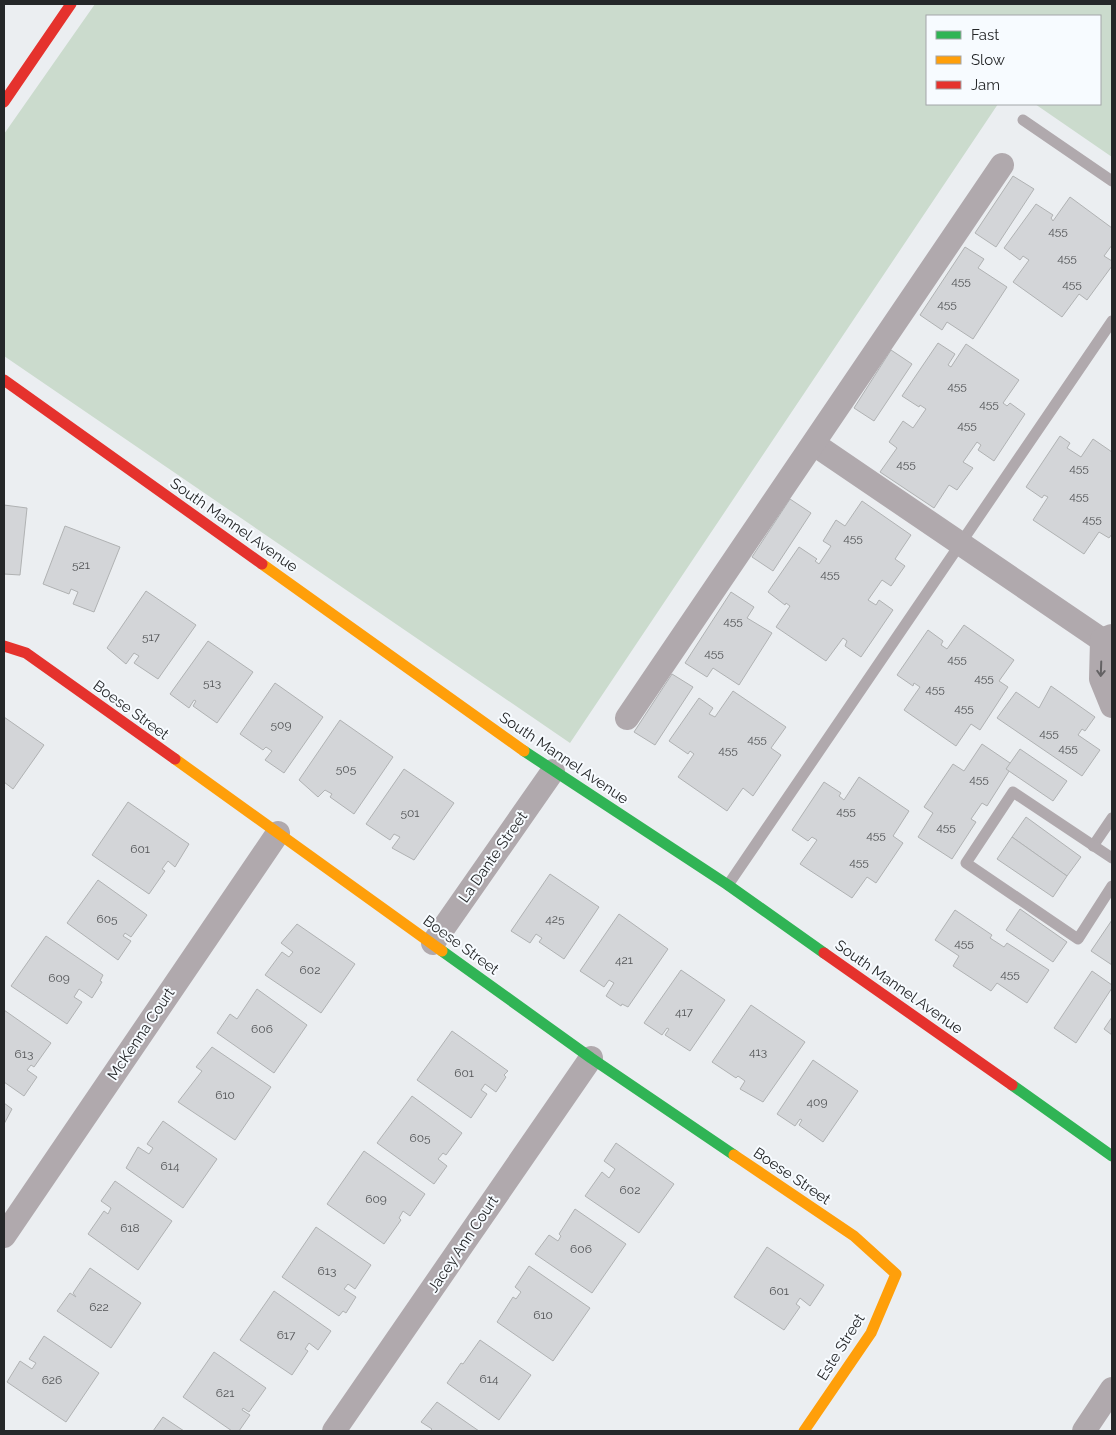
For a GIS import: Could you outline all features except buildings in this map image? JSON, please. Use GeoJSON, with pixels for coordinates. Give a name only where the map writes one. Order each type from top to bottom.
{"type":"FeatureCollection","features":[{"type":"Feature","properties":{"kind":"street"},"geometry":{"type":"LineString","coordinates":[[4,102],[71,4]]}},
{"type":"Feature","properties":{"kind":"street"},"geometry":{"type":"LineString","coordinates":[[627,718],[1002,165]]}},
{"type":"Feature","properties":{"kind":"street","name":"South Mannel Avenue"},"geometry":{"type":"LineString","coordinates":[[4,380],[553,771],[728,885],[1112,1156]]}},
{"type":"Feature","properties":{"kind":"street"},"geometry":{"type":"LineString","coordinates":[[814,444],[961,544],[1107,638],[1101,679],[1112,706]]}},
{"type":"Feature","properties":{"kind":"street","name":"Boese Street"},"geometry":{"type":"LineString","coordinates":[[4,646],[26,654],[433,943],[591,1058],[854,1236],[896,1274]]}},
{"type":"Feature","properties":{"kind":"street","name":"La Dante Street"},"geometry":{"type":"LineString","coordinates":[[433,943],[553,771]]}},
{"type":"Feature","properties":{"kind":"street","name":"McKenna Court"},"geometry":{"type":"LineString","coordinates":[[4,1236],[278,833]]}},
{"type":"Feature","properties":{"kind":"street","name":"Jacey Ann Court"},"geometry":{"type":"LineString","coordinates":[[334,1431],[591,1058]]}},
{"type":"Feature","properties":{"kind":"street","name":"Este Street"},"geometry":{"type":"LineString","coordinates":[[804,1431],[871,1333],[896,1274]]}},
{"type":"Feature","properties":{"kind":"street"},"geometry":{"type":"LineString","coordinates":[[1084,1431],[1112,1389]]}},
{"type":"Feature","properties":{"kind":"lane"},"geometry":{"type":"LineString","coordinates":[[1023,120],[1112,181]]}},
{"type":"Feature","properties":{"kind":"lane"},"geometry":{"type":"LineString","coordinates":[[728,885],[1112,321]]}},
{"type":"Feature","properties":{"kind":"lane"},"geometry":{"type":"LineString","coordinates":[[1112,858],[1013,792],[966,863],[1078,938],[1112,886]]}},
{"type":"Feature","properties":{"kind":"lane"},"geometry":{"type":"LineString","coordinates":[[1094,846],[1112,818]]}},
{"type":"Feature","properties":{"kind":"green space"},"geometry":{"type":"Polygon","coordinates":[[[95,4],[1112,4],[1112,157],[1036,105],[1101,105],[1101,15],[926,15],[926,105],[997,105],[570,743],[4,356],[4,134],[95,4]]]}},
{"type":"Feature","properties":{"kind":"traffic: fast"},"geometry":{"type":"LineString","coordinates":[[524,751],[728,885],[824,953]]}},
{"type":"Feature","properties":{"kind":"traffic: fast"},"geometry":{"type":"LineString","coordinates":[[442,951],[591,1058],[734,1155]]}},
{"type":"Feature","properties":{"kind":"traffic: fast"},"geometry":{"type":"LineString","coordinates":[[1012,1085],[1112,1156]]}},
{"type":"Feature","properties":{"kind":"traffic: slow"},"geometry":{"type":"LineString","coordinates":[[262,564],[524,751]]}},
{"type":"Feature","properties":{"kind":"traffic: slow"},"geometry":{"type":"LineString","coordinates":[[175,759],[442,951]]}},
{"type":"Feature","properties":{"kind":"traffic: slow"},"geometry":{"type":"LineString","coordinates":[[734,1155],[854,1236],[896,1274],[871,1333],[804,1431]]}},
{"type":"Feature","properties":{"kind":"traffic: jam"},"geometry":{"type":"LineString","coordinates":[[4,102],[71,4]]}},
{"type":"Feature","properties":{"kind":"traffic: jam"},"geometry":{"type":"LineString","coordinates":[[4,380],[262,564]]}},
{"type":"Feature","properties":{"kind":"traffic: jam"},"geometry":{"type":"LineString","coordinates":[[4,646],[26,653],[175,759]]}},
{"type":"Feature","properties":{"kind":"traffic: jam"},"geometry":{"type":"LineString","coordinates":[[824,953],[1012,1085]]}}]}
